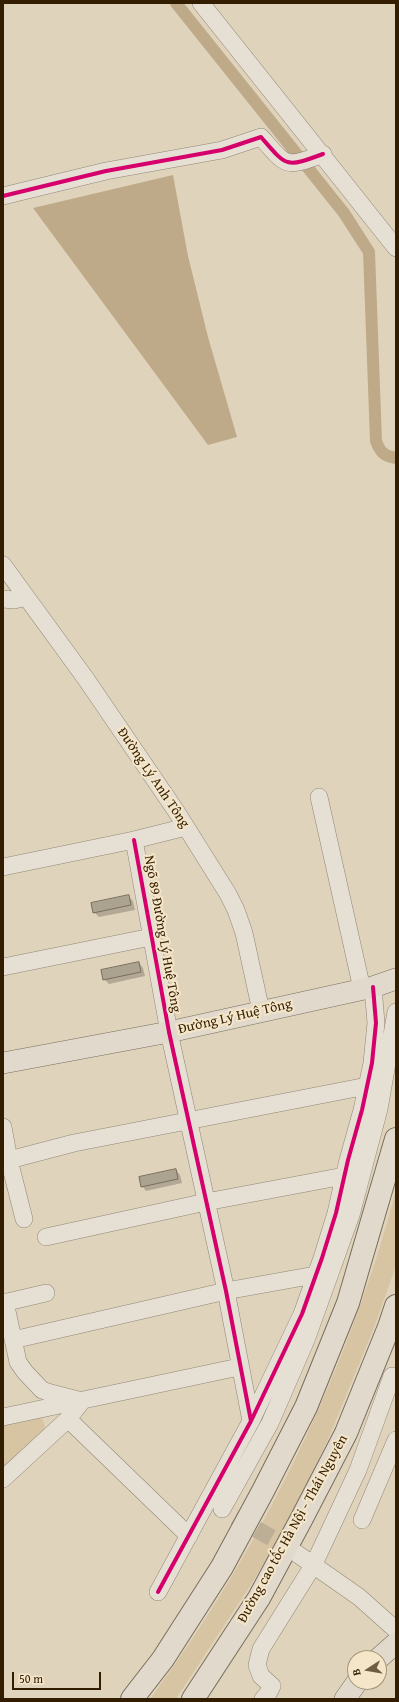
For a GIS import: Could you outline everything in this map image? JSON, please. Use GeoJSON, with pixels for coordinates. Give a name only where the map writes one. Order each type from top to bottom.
{"type":"FeatureCollection","features":[{"type":"Feature","properties":{"kind":"highway"},"geometry":{"type":"LineString","coordinates":[[132,1699],[163,1659],[222,1567],[306,1407],[348,1303],[396,1139]]}},
{"type":"Feature","properties":{"kind":"highway","name":"Đường cao tốc Hà Nội - Thái Nguyên"},"geometry":{"type":"LineString","coordinates":[[192,1699],[259,1598],[302,1518],[346,1433],[390,1327],[396,1306]]}},
{"type":"Feature","properties":{"kind":"main road","name":"Đường Lý Huệ Tông"},"geometry":{"type":"LineString","coordinates":[[4,1059],[169,1032],[368,988],[396,979]]}},
{"type":"Feature","properties":{"kind":"main road","name":"Đường Lý Huệ Tông"},"geometry":{"type":"LineString","coordinates":[[368,988],[396,986]]}},
{"type":"Feature","properties":{"kind":"main road"},"geometry":{"type":"LineString","coordinates":[[387,1651],[396,1643]]}},
{"type":"Feature","properties":{"kind":"main road"},"geometry":{"type":"LineString","coordinates":[[345,1699],[351,1690]]}},
{"type":"Feature","properties":{"kind":"street"},"geometry":{"type":"LineString","coordinates":[[202,3],[396,248]]}},
{"type":"Feature","properties":{"kind":"street"},"geometry":{"type":"LineString","coordinates":[[3,196],[106,171],[222,150],[245,141],[261,137],[279,158],[286,162],[298,163],[323,154]]}},
{"type":"Feature","properties":{"kind":"street","name":"Đường Lý Anh Tông"},"geometry":{"type":"LineString","coordinates":[[3,565],[86,679],[186,827],[228,894],[238,915],[244,933],[261,1011]]}},
{"type":"Feature","properties":{"kind":"street"},"geometry":{"type":"LineString","coordinates":[[3,599],[14,600],[26,597]]}},
{"type":"Feature","properties":{"kind":"street"},"geometry":{"type":"LineString","coordinates":[[158,1592],[251,1421],[302,1314],[336,1213],[344,1176],[362,1110],[372,1063],[376,1024],[319,797]]}},
{"type":"Feature","properties":{"kind":"street"},"geometry":{"type":"LineString","coordinates":[[3,867],[134,840],[186,827]]}},
{"type":"Feature","properties":{"kind":"street","name":"Ngõ 89 Đường Lý Huệ Tông"},"geometry":{"type":"LineString","coordinates":[[134,840],[169,1032],[226,1291],[251,1421]]}},
{"type":"Feature","properties":{"kind":"street"},"geometry":{"type":"LineString","coordinates":[[3,967],[151,937]]}},
{"type":"Feature","properties":{"kind":"street"},"geometry":{"type":"LineString","coordinates":[[208,1500],[229,1513],[306,1340],[351,1214],[379,1109],[396,1012]]}},
{"type":"Feature","properties":{"kind":"street"},"geometry":{"type":"LineString","coordinates":[[6,1160],[74,1143],[189,1119],[367,1086]]}},
{"type":"Feature","properties":{"kind":"street"},"geometry":{"type":"LineString","coordinates":[[3,1127],[6,1160],[24,1219]]}},
{"type":"Feature","properties":{"kind":"street"},"geometry":{"type":"LineString","coordinates":[[46,1237],[206,1202],[344,1176]]}},
{"type":"Feature","properties":{"kind":"street"},"geometry":{"type":"LineString","coordinates":[[12,1340],[226,1291],[315,1275]]}},
{"type":"Feature","properties":{"kind":"street"},"geometry":{"type":"LineString","coordinates":[[46,1293],[4,1303],[18,1362],[42,1390],[82,1401]]}},
{"type":"Feature","properties":{"kind":"street"},"geometry":{"type":"LineString","coordinates":[[3,1417],[240,1367]]}},
{"type":"Feature","properties":{"kind":"street"},"geometry":{"type":"LineString","coordinates":[[263,1699],[272,1686],[261,1676],[257,1665],[261,1648],[314,1564],[358,1470],[392,1376],[396,1377]]}},
{"type":"Feature","properties":{"kind":"street"},"geometry":{"type":"LineString","coordinates":[[3,1479],[68,1419],[82,1401]]}},
{"type":"Feature","properties":{"kind":"street"},"geometry":{"type":"LineString","coordinates":[[32,1410],[44,1416],[48,1423],[48,1434],[44,1441]]}},
{"type":"Feature","properties":{"kind":"street"},"geometry":{"type":"LineString","coordinates":[[68,1419],[189,1536]]}},
{"type":"Feature","properties":{"kind":"street"},"geometry":{"type":"LineString","coordinates":[[362,1520],[396,1440]]}},
{"type":"Feature","properties":{"kind":"street"},"geometry":{"type":"LineString","coordinates":[[296,1553],[314,1564],[359,1597],[396,1630]]}},
{"type":"Feature","properties":{"kind":"shaded area"},"geometry":{"type":"Polygon","coordinates":[[[173,175],[188,256],[208,337],[237,437],[208,445],[33,208],[173,175]]]}},
{"type":"Feature","properties":{"kind":"shaded area"},"geometry":{"type":"Polygon","coordinates":[[[396,1190],[396,1266],[373,1330],[329,1437],[302,1495],[252,1583],[176,1699],[150,1699],[190,1642],[228,1582],[264,1520],[297,1456],[327,1390],[354,1324],[377,1257],[396,1190]]]}},
{"type":"Feature","properties":{"kind":"shaded area"},"geometry":{"type":"Polygon","coordinates":[[[40,1417],[43,1420],[45,1428],[3,1469],[3,1422],[40,1417]]]}},
{"type":"Feature","properties":{"kind":"building"},"geometry":{"type":"Polygon","coordinates":[[[129,895],[131,905],[93,913],[91,903],[129,895]]]}},
{"type":"Feature","properties":{"kind":"building"},"geometry":{"type":"Polygon","coordinates":[[[139,962],[141,972],[103,980],[101,970],[139,962]]]}},
{"type":"Feature","properties":{"kind":"building"},"geometry":{"type":"Polygon","coordinates":[[[176,1169],[178,1179],[141,1187],[139,1177],[176,1169]]]}},
{"type":"Feature","properties":{"kind":"waterway"},"geometry":{"type":"LineString","coordinates":[[176,3],[344,213],[369,252],[376,441],[383,453],[396,458]]}},
{"type":"Feature","properties":{"kind":"tunnel"},"geometry":{"type":"LineString","coordinates":[[235,1517],[296,1552]]}},
{"type":"Feature","properties":{"kind":"cycle path"},"geometry":{"type":"LineString","coordinates":[[3,196],[106,171],[222,150],[261,137],[276,154],[288,162],[294,163],[323,154]]}},
{"type":"Feature","properties":{"kind":"cycle path"},"geometry":{"type":"LineString","coordinates":[[134,840],[169,1032],[226,1291],[251,1421]]}},
{"type":"Feature","properties":{"kind":"cycle path"},"geometry":{"type":"LineString","coordinates":[[158,1592],[251,1421],[302,1314],[322,1258],[336,1213],[348,1160],[362,1110],[372,1063],[376,1023],[373,987]]}}]}
